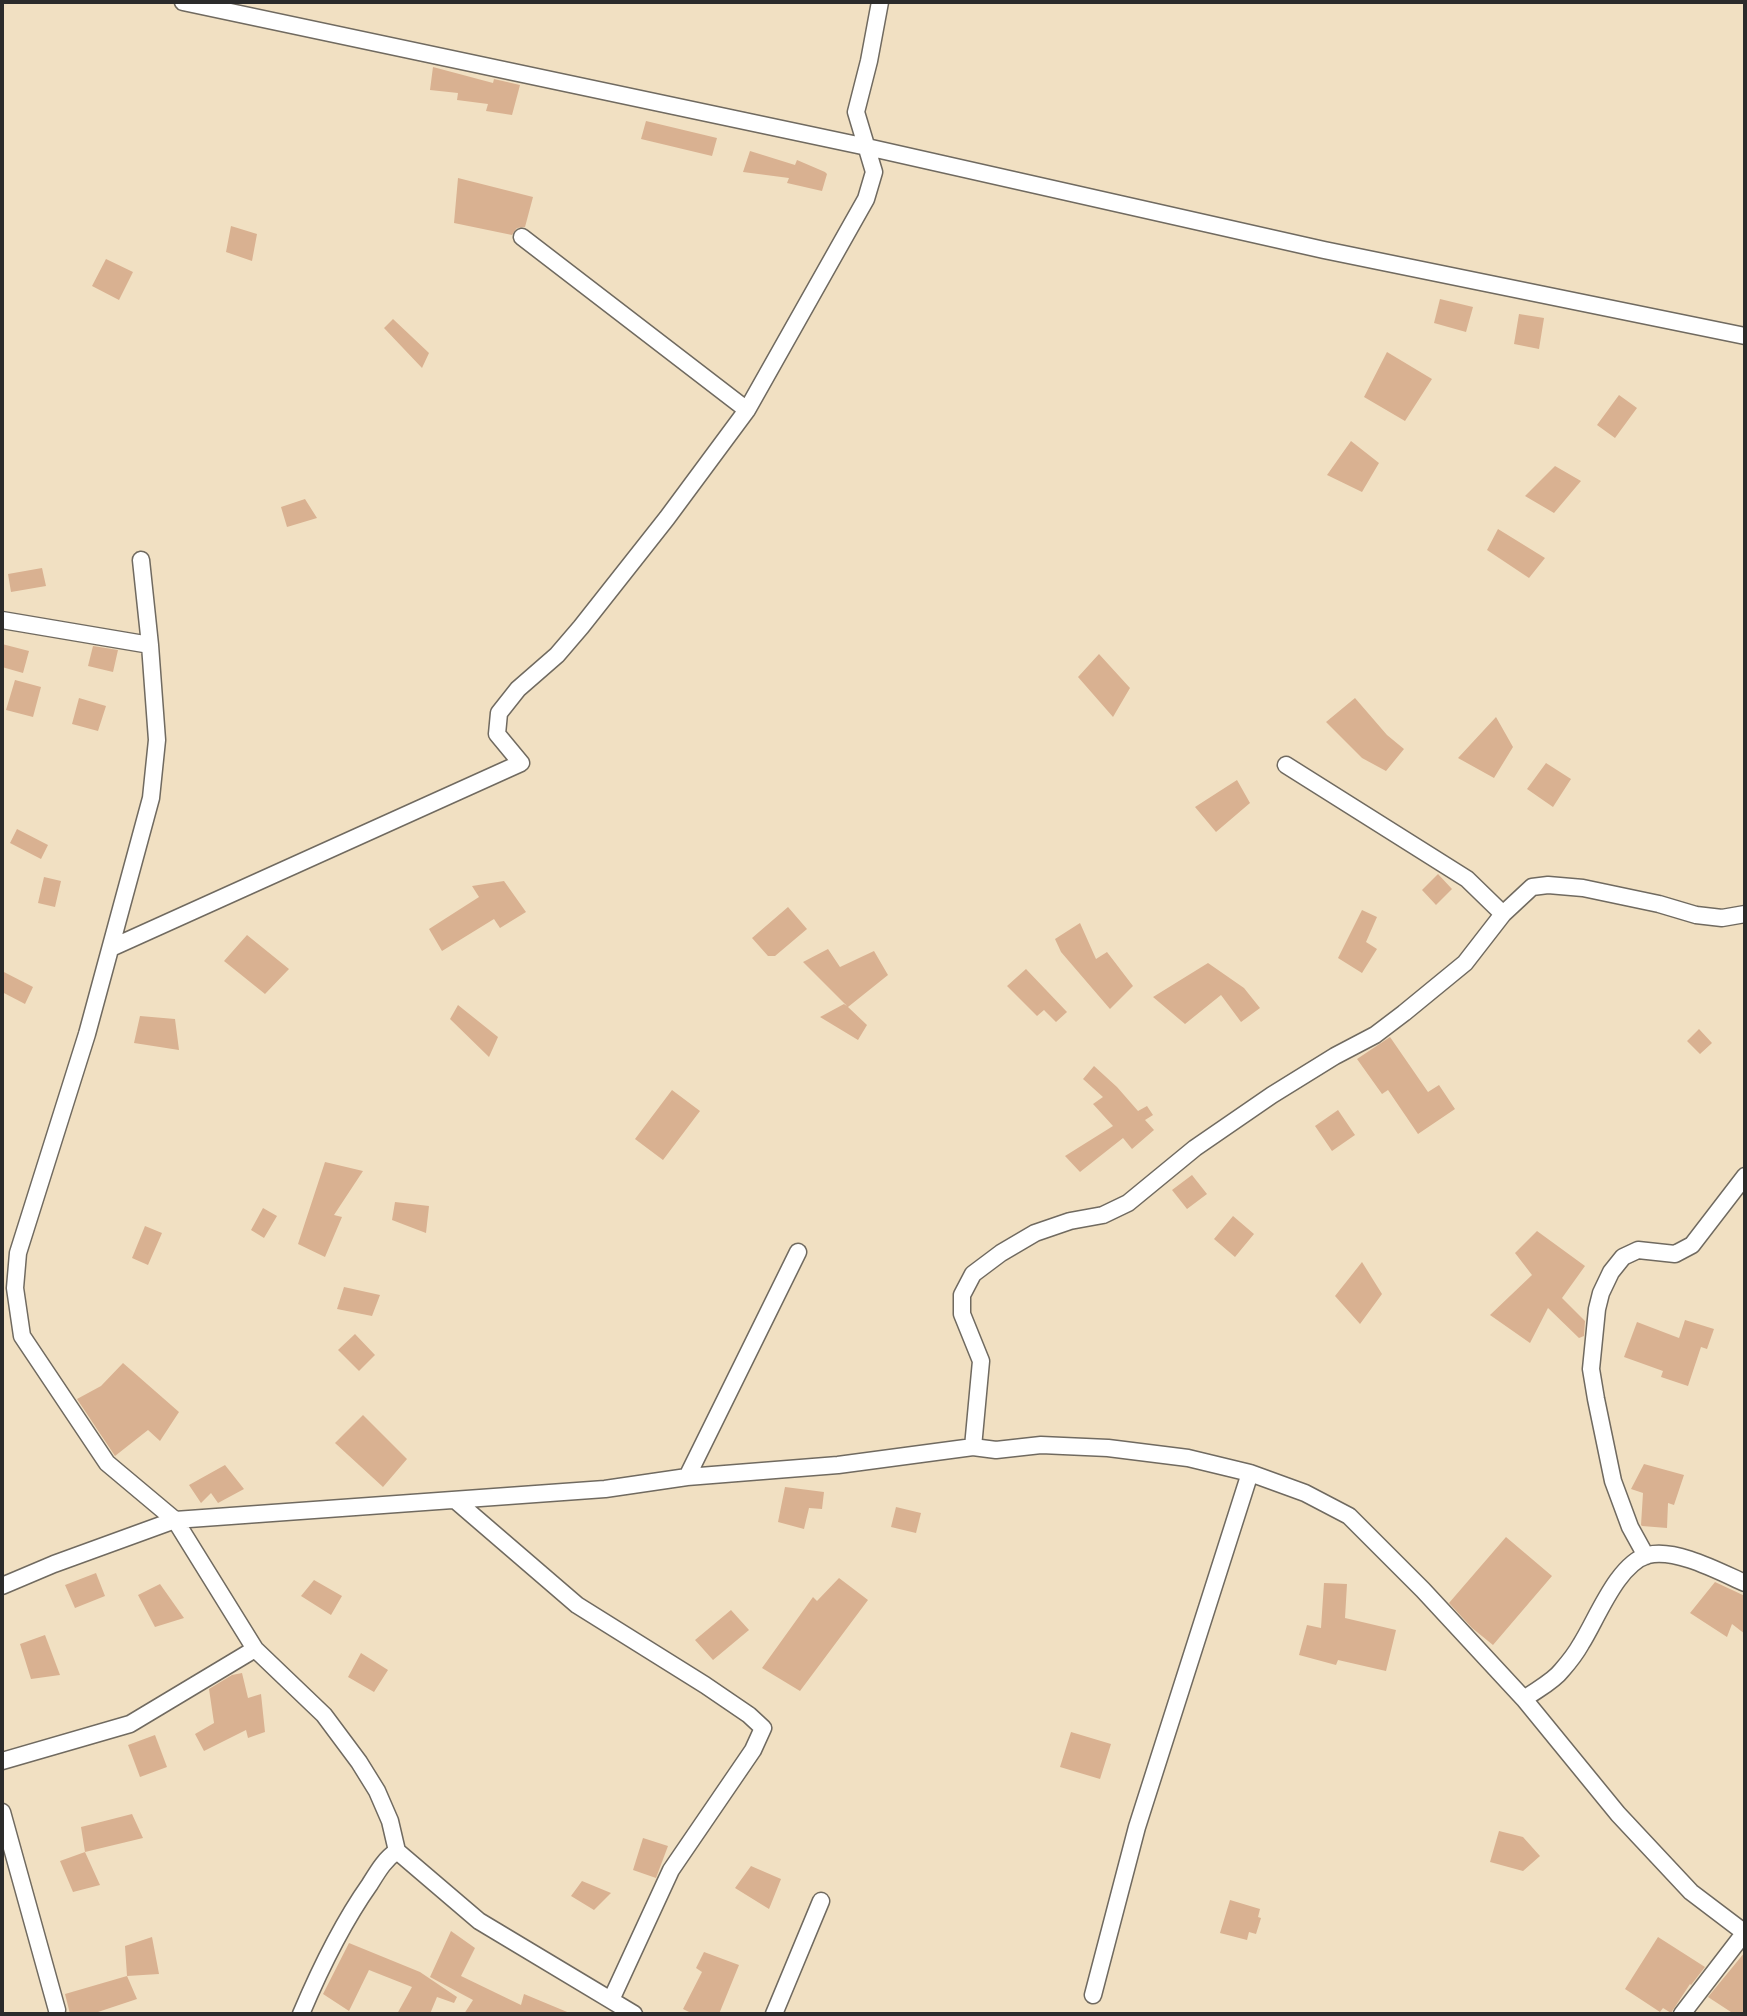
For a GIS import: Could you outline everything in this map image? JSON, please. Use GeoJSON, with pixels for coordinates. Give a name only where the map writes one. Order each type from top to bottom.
{"type":"FeatureCollection","features":[{"type":"Feature","properties":{"kind":"street"},"geometry":{"type":"LineString","coordinates":[[183,2],[867,147],[1324,250],[1745,336]]}},
{"type":"Feature","properties":{"kind":"street"},"geometry":{"type":"LineString","coordinates":[[111,948],[522,763],[497,734],[499,713],[518,689],[557,655],[581,627],[747,410],[866,199],[874,172],[856,112],[880,2]]}},
{"type":"Feature","properties":{"kind":"street"},"geometry":{"type":"LineString","coordinates":[[522,237],[747,410]]}},
{"type":"Feature","properties":{"kind":"street"},"geometry":{"type":"LineString","coordinates":[[142,560],[157,740],[151,798],[88,1034],[18,1253],[15,1288],[22,1336],[107,1463],[175,1520],[255,1649],[324,1715],[359,1762],[382,1801],[397,1851],[479,1922],[634,2014]]}},
{"type":"Feature","properties":{"kind":"street"},"geometry":{"type":"LineString","coordinates":[[2,621],[150,645]]}},
{"type":"Feature","properties":{"kind":"street"},"geometry":{"type":"LineString","coordinates":[[1286,765],[1467,879],[1503,914]]}},
{"type":"Feature","properties":{"kind":"street"},"geometry":{"type":"LineString","coordinates":[[973,1447],[981,1361],[962,1314],[962,1294],[973,1274],[1001,1253],[1035,1233],[1070,1221],[1103,1215],[1128,1203],[1195,1148],[1335,1056],[1375,1035],[1465,963],[1503,914],[1532,887],[1548,885],[1583,888],[1660,904],[1696,915],[1722,918],[1745,914]]}},
{"type":"Feature","properties":{"kind":"street"},"geometry":{"type":"LineString","coordinates":[[1646,1556],[1630,1527],[1613,1481],[1596,1399],[1591,1368],[1597,1309],[1611,1272],[1623,1257],[1638,1250],[1675,1254],[1692,1245],[1745,1176]]}},
{"type":"Feature","properties":{"kind":"street"},"geometry":{"type":"LineString","coordinates":[[687,1477],[798,1252]]}},
{"type":"Feature","properties":{"kind":"street"},"geometry":{"type":"LineString","coordinates":[[2,1586],[175,1520],[605,1489],[687,1477],[838,1465],[973,1447],[996,1450],[1041,1445],[1108,1448],[1188,1458],[1250,1473],[1305,1493],[1349,1516],[1423,1590],[1524,1699],[1618,1814],[1691,1892],[1745,1933],[1682,2014]]}},
{"type":"Feature","properties":{"kind":"street"},"geometry":{"type":"LineString","coordinates":[[1093,1995],[1137,1827],[1250,1473]]}},
{"type":"Feature","properties":{"kind":"street"},"geometry":{"type":"LineString","coordinates":[[455,1500],[577,1605],[705,1685],[749,1715],[763,1728],[754,1750],[671,1870],[611,2000]]}},
{"type":"Feature","properties":{"kind":"street"},"geometry":{"type":"LineString","coordinates":[[1524,1699],[1560,1673],[1581,1644],[1597,1613],[1625,1571],[1646,1556],[1663,1554],[1687,1559],[1745,1583]]}},
{"type":"Feature","properties":{"kind":"street"},"geometry":{"type":"LineString","coordinates":[[2,1760],[130,1724],[255,1649]]}},
{"type":"Feature","properties":{"kind":"street"},"geometry":{"type":"LineString","coordinates":[[2,1812],[57,2010]]}},
{"type":"Feature","properties":{"kind":"street"},"geometry":{"type":"LineString","coordinates":[[301,2014],[322,1964],[354,1906],[388,1857],[397,1851]]}},
{"type":"Feature","properties":{"kind":"street"},"geometry":{"type":"LineString","coordinates":[[774,2014],[821,1901]]}},
{"type":"Feature","properties":{"kind":"building"},"geometry":{"type":"Polygon","coordinates":[[[433,67],[493,83],[494,79],[520,85],[512,115],[486,111],[488,104],[457,100],[458,93],[430,90],[433,67]]]}},
{"type":"Feature","properties":{"kind":"building"},"geometry":{"type":"Polygon","coordinates":[[[646,121],[717,138],[712,156],[641,139],[646,121]]]}},
{"type":"Feature","properties":{"kind":"building"},"geometry":{"type":"Polygon","coordinates":[[[750,151],[795,165],[797,160],[825,172],[827,174],[822,191],[787,183],[789,178],[743,172],[750,151]]]}},
{"type":"Feature","properties":{"kind":"building"},"geometry":{"type":"Polygon","coordinates":[[[458,178],[533,197],[525,227],[517,228],[512,235],[454,223],[458,178]]]}},
{"type":"Feature","properties":{"kind":"building"},"geometry":{"type":"Polygon","coordinates":[[[231,226],[257,234],[252,261],[226,252],[231,226]]]}},
{"type":"Feature","properties":{"kind":"building"},"geometry":{"type":"Polygon","coordinates":[[[106,259],[133,272],[119,300],[92,286],[106,259]]]}},
{"type":"Feature","properties":{"kind":"building"},"geometry":{"type":"Polygon","coordinates":[[[1440,299],[1473,307],[1466,332],[1434,323],[1440,299]]]}},
{"type":"Feature","properties":{"kind":"building"},"geometry":{"type":"Polygon","coordinates":[[[1519,314],[1544,318],[1539,349],[1514,344],[1519,314]]]}},
{"type":"Feature","properties":{"kind":"building"},"geometry":{"type":"Polygon","coordinates":[[[393,319],[429,353],[422,368],[384,328],[393,319]]]}},
{"type":"Feature","properties":{"kind":"building"},"geometry":{"type":"Polygon","coordinates":[[[1387,352],[1432,379],[1405,421],[1364,397],[1387,352]]]}},
{"type":"Feature","properties":{"kind":"building"},"geometry":{"type":"Polygon","coordinates":[[[1619,395],[1637,408],[1615,438],[1597,425],[1619,395]]]}},
{"type":"Feature","properties":{"kind":"building"},"geometry":{"type":"Polygon","coordinates":[[[1351,441],[1379,463],[1362,492],[1327,475],[1351,441]]]}},
{"type":"Feature","properties":{"kind":"building"},"geometry":{"type":"Polygon","coordinates":[[[1555,466],[1581,481],[1554,513],[1525,496],[1555,466]]]}},
{"type":"Feature","properties":{"kind":"building"},"geometry":{"type":"Polygon","coordinates":[[[305,499],[317,518],[287,527],[281,507],[305,499]]]}},
{"type":"Feature","properties":{"kind":"building"},"geometry":{"type":"Polygon","coordinates":[[[1498,529],[1545,558],[1529,578],[1487,550],[1498,529]]]}},
{"type":"Feature","properties":{"kind":"building"},"geometry":{"type":"Polygon","coordinates":[[[42,568],[46,586],[11,592],[8,574],[42,568]]]}},
{"type":"Feature","properties":{"kind":"building"},"geometry":{"type":"Polygon","coordinates":[[[2,644],[29,651],[23,673],[2,667],[2,644]]]}},
{"type":"Feature","properties":{"kind":"building"},"geometry":{"type":"Polygon","coordinates":[[[93,646],[118,650],[113,672],[88,666],[93,646]]]}},
{"type":"Feature","properties":{"kind":"building"},"geometry":{"type":"Polygon","coordinates":[[[1099,654],[1130,688],[1113,717],[1078,677],[1099,654]]]}},
{"type":"Feature","properties":{"kind":"building"},"geometry":{"type":"Polygon","coordinates":[[[15,680],[41,687],[33,717],[6,710],[15,680]]]}},
{"type":"Feature","properties":{"kind":"building"},"geometry":{"type":"Polygon","coordinates":[[[79,698],[106,706],[98,731],[72,724],[79,698]]]}},
{"type":"Feature","properties":{"kind":"building"},"geometry":{"type":"Polygon","coordinates":[[[1355,698],[1387,735],[1404,749],[1386,771],[1362,758],[1326,722],[1355,698]]]}},
{"type":"Feature","properties":{"kind":"building"},"geometry":{"type":"Polygon","coordinates":[[[1496,717],[1513,747],[1494,778],[1458,758],[1496,717]]]}},
{"type":"Feature","properties":{"kind":"building"},"geometry":{"type":"Polygon","coordinates":[[[1546,763],[1571,779],[1553,807],[1527,789],[1546,763]]]}},
{"type":"Feature","properties":{"kind":"building"},"geometry":{"type":"Polygon","coordinates":[[[1237,780],[1250,803],[1216,832],[1195,807],[1237,780]]]}},
{"type":"Feature","properties":{"kind":"building"},"geometry":{"type":"Polygon","coordinates":[[[17,829],[48,845],[41,859],[10,843],[17,829]]]}},
{"type":"Feature","properties":{"kind":"building"},"geometry":{"type":"Polygon","coordinates":[[[1438,874],[1452,889],[1436,905],[1422,890],[1438,874]]]}},
{"type":"Feature","properties":{"kind":"building"},"geometry":{"type":"Polygon","coordinates":[[[44,877],[61,881],[55,907],[38,903],[44,877]]]}},
{"type":"Feature","properties":{"kind":"building"},"geometry":{"type":"Polygon","coordinates":[[[504,881],[526,912],[500,928],[494,919],[442,951],[429,929],[479,897],[472,886],[504,881]]]}},
{"type":"Feature","properties":{"kind":"building"},"geometry":{"type":"Polygon","coordinates":[[[788,907],[807,929],[775,956],[768,956],[752,938],[788,907]]]}},
{"type":"Feature","properties":{"kind":"building"},"geometry":{"type":"Polygon","coordinates":[[[1362,910],[1377,917],[1366,942],[1377,949],[1362,973],[1338,958],[1362,910]]]}},
{"type":"Feature","properties":{"kind":"building"},"geometry":{"type":"Polygon","coordinates":[[[1080,923],[1096,959],[1107,952],[1133,986],[1110,1009],[1061,952],[1055,939],[1080,923]]]}},
{"type":"Feature","properties":{"kind":"building"},"geometry":{"type":"Polygon","coordinates":[[[247,935],[289,969],[265,994],[224,961],[247,935]]]}},
{"type":"Feature","properties":{"kind":"building"},"geometry":{"type":"Polygon","coordinates":[[[828,949],[840,967],[874,951],[888,975],[848,1007],[867,1025],[858,1040],[820,1017],[844,1004],[847,1006],[803,962],[828,949]]]}},
{"type":"Feature","properties":{"kind":"building"},"geometry":{"type":"Polygon","coordinates":[[[1208,963],[1244,988],[1260,1008],[1241,1022],[1221,995],[1185,1024],[1153,997],[1208,963]]]}},
{"type":"Feature","properties":{"kind":"building"},"geometry":{"type":"Polygon","coordinates":[[[1026,969],[1067,1012],[1056,1022],[1044,1010],[1037,1016],[1007,986],[1026,969]]]}},
{"type":"Feature","properties":{"kind":"building"},"geometry":{"type":"Polygon","coordinates":[[[2,971],[33,987],[25,1004],[2,992],[2,971]]]}},
{"type":"Feature","properties":{"kind":"building"},"geometry":{"type":"Polygon","coordinates":[[[458,1005],[498,1037],[489,1057],[450,1019],[458,1005]]]}},
{"type":"Feature","properties":{"kind":"building"},"geometry":{"type":"Polygon","coordinates":[[[140,1016],[175,1019],[179,1050],[134,1043],[140,1016]]]}},
{"type":"Feature","properties":{"kind":"building"},"geometry":{"type":"Polygon","coordinates":[[[1699,1029],[1712,1043],[1700,1054],[1687,1041],[1699,1029]]]}},
{"type":"Feature","properties":{"kind":"building"},"geometry":{"type":"Polygon","coordinates":[[[1390,1037],[1428,1092],[1439,1085],[1455,1109],[1418,1134],[1388,1090],[1382,1094],[1357,1059],[1390,1037]]]}},
{"type":"Feature","properties":{"kind":"building"},"geometry":{"type":"Polygon","coordinates":[[[1094,1066],[1138,1111],[1147,1106],[1153,1115],[1145,1120],[1154,1130],[1132,1149],[1123,1138],[1080,1172],[1065,1156],[1113,1126],[1093,1104],[1103,1097],[1083,1079],[1094,1066]]]}},
{"type":"Feature","properties":{"kind":"building"},"geometry":{"type":"Polygon","coordinates":[[[672,1090],[700,1111],[663,1160],[635,1139],[672,1090]]]}},
{"type":"Feature","properties":{"kind":"building"},"geometry":{"type":"Polygon","coordinates":[[[1338,1110],[1355,1135],[1332,1151],[1315,1126],[1338,1110]]]}},
{"type":"Feature","properties":{"kind":"building"},"geometry":{"type":"Polygon","coordinates":[[[325,1162],[363,1171],[334,1215],[342,1217],[325,1257],[298,1244],[325,1162]]]}},
{"type":"Feature","properties":{"kind":"building"},"geometry":{"type":"Polygon","coordinates":[[[1192,1175],[1207,1194],[1187,1209],[1172,1190],[1192,1175]]]}},
{"type":"Feature","properties":{"kind":"building"},"geometry":{"type":"Polygon","coordinates":[[[395,1202],[429,1206],[426,1233],[392,1220],[395,1202]]]}},
{"type":"Feature","properties":{"kind":"building"},"geometry":{"type":"Polygon","coordinates":[[[263,1208],[277,1216],[264,1238],[251,1230],[263,1208]]]}},
{"type":"Feature","properties":{"kind":"building"},"geometry":{"type":"Polygon","coordinates":[[[1233,1216],[1254,1234],[1235,1257],[1214,1239],[1233,1216]]]}},
{"type":"Feature","properties":{"kind":"building"},"geometry":{"type":"Polygon","coordinates":[[[145,1226],[162,1233],[148,1265],[132,1258],[145,1226]]]}},
{"type":"Feature","properties":{"kind":"building"},"geometry":{"type":"Polygon","coordinates":[[[1537,1231],[1585,1266],[1562,1298],[1585,1321],[1584,1336],[1579,1338],[1548,1308],[1530,1343],[1490,1315],[1532,1275],[1515,1253],[1537,1231]]]}},
{"type":"Feature","properties":{"kind":"building"},"geometry":{"type":"Polygon","coordinates":[[[1362,1262],[1382,1294],[1360,1324],[1335,1296],[1362,1262]]]}},
{"type":"Feature","properties":{"kind":"building"},"geometry":{"type":"Polygon","coordinates":[[[344,1287],[380,1295],[372,1316],[337,1309],[344,1287]]]}},
{"type":"Feature","properties":{"kind":"building"},"geometry":{"type":"Polygon","coordinates":[[[1685,1320],[1714,1329],[1707,1349],[1701,1347],[1688,1386],[1661,1377],[1663,1371],[1624,1357],[1637,1322],[1679,1338],[1685,1320]]]}},
{"type":"Feature","properties":{"kind":"building"},"geometry":{"type":"Polygon","coordinates":[[[355,1334],[375,1355],[359,1371],[338,1350],[355,1334]]]}},
{"type":"Feature","properties":{"kind":"building"},"geometry":{"type":"Polygon","coordinates":[[[123,1363],[179,1412],[160,1441],[148,1430],[115,1456],[77,1399],[101,1386],[123,1363]]]}},
{"type":"Feature","properties":{"kind":"building"},"geometry":{"type":"Polygon","coordinates":[[[363,1415],[407,1459],[383,1487],[335,1443],[363,1415]]]}},
{"type":"Feature","properties":{"kind":"building"},"geometry":{"type":"Polygon","coordinates":[[[1644,1464],[1684,1475],[1674,1505],[1668,1503],[1667,1528],[1641,1525],[1643,1493],[1631,1489],[1644,1464]]]}},
{"type":"Feature","properties":{"kind":"building"},"geometry":{"type":"Polygon","coordinates":[[[225,1465],[244,1489],[218,1503],[211,1493],[201,1503],[189,1485],[225,1465]]]}},
{"type":"Feature","properties":{"kind":"building"},"geometry":{"type":"Polygon","coordinates":[[[785,1487],[824,1492],[822,1509],[809,1508],[804,1529],[778,1522],[785,1487]]]}},
{"type":"Feature","properties":{"kind":"building"},"geometry":{"type":"Polygon","coordinates":[[[896,1507],[921,1513],[916,1533],[891,1527],[896,1507]]]}},
{"type":"Feature","properties":{"kind":"building"},"geometry":{"type":"Polygon","coordinates":[[[1506,1537],[1552,1576],[1493,1645],[1472,1628],[1449,1603],[1506,1537]]]}},
{"type":"Feature","properties":{"kind":"building"},"geometry":{"type":"Polygon","coordinates":[[[96,1573],[105,1596],[75,1608],[65,1585],[96,1573]]]}},
{"type":"Feature","properties":{"kind":"building"},"geometry":{"type":"Polygon","coordinates":[[[839,1578],[868,1600],[800,1691],[762,1668],[813,1597],[817,1601],[839,1578]]]}},
{"type":"Feature","properties":{"kind":"building"},"geometry":{"type":"Polygon","coordinates":[[[314,1580],[342,1596],[331,1615],[301,1596],[314,1580]]]}},
{"type":"Feature","properties":{"kind":"building"},"geometry":{"type":"Polygon","coordinates":[[[1715,1582],[1745,1596],[1745,1634],[1732,1624],[1727,1637],[1690,1613],[1715,1582]]]}},
{"type":"Feature","properties":{"kind":"building"},"geometry":{"type":"Polygon","coordinates":[[[1324,1583],[1347,1584],[1345,1618],[1396,1630],[1386,1671],[1338,1660],[1336,1665],[1299,1655],[1307,1625],[1321,1628],[1324,1583]]]}},
{"type":"Feature","properties":{"kind":"building"},"geometry":{"type":"Polygon","coordinates":[[[160,1584],[184,1618],[155,1627],[138,1595],[160,1584]]]}},
{"type":"Feature","properties":{"kind":"building"},"geometry":{"type":"Polygon","coordinates":[[[731,1610],[749,1630],[713,1660],[695,1640],[731,1610]]]}},
{"type":"Feature","properties":{"kind":"building"},"geometry":{"type":"Polygon","coordinates":[[[45,1635],[60,1675],[31,1679],[20,1644],[45,1635]]]}},
{"type":"Feature","properties":{"kind":"building"},"geometry":{"type":"Polygon","coordinates":[[[361,1653],[388,1670],[374,1692],[348,1677],[361,1653]]]}},
{"type":"Feature","properties":{"kind":"building"},"geometry":{"type":"Polygon","coordinates":[[[242,1673],[248,1698],[261,1694],[265,1732],[248,1738],[246,1730],[204,1751],[195,1734],[214,1723],[209,1689],[232,1675],[242,1673]]]}},
{"type":"Feature","properties":{"kind":"building"},"geometry":{"type":"Polygon","coordinates":[[[1071,1732],[1111,1744],[1100,1779],[1060,1767],[1071,1732]]]}},
{"type":"Feature","properties":{"kind":"building"},"geometry":{"type":"Polygon","coordinates":[[[155,1735],[167,1767],[140,1777],[128,1745],[155,1735]]]}},
{"type":"Feature","properties":{"kind":"building"},"geometry":{"type":"Polygon","coordinates":[[[132,1814],[143,1838],[85,1852],[81,1827],[132,1814]]]}},
{"type":"Feature","properties":{"kind":"building"},"geometry":{"type":"Polygon","coordinates":[[[1499,1831],[1523,1837],[1540,1856],[1523,1871],[1490,1862],[1499,1831]]]}},
{"type":"Feature","properties":{"kind":"building"},"geometry":{"type":"Polygon","coordinates":[[[643,1838],[668,1846],[656,1878],[633,1870],[643,1838]]]}},
{"type":"Feature","properties":{"kind":"building"},"geometry":{"type":"Polygon","coordinates":[[[85,1852],[100,1885],[73,1892],[60,1861],[85,1852]]]}},
{"type":"Feature","properties":{"kind":"building"},"geometry":{"type":"Polygon","coordinates":[[[751,1866],[781,1879],[769,1909],[735,1888],[751,1866]]]}},
{"type":"Feature","properties":{"kind":"building"},"geometry":{"type":"Polygon","coordinates":[[[582,1881],[611,1893],[594,1910],[571,1896],[582,1881]]]}},
{"type":"Feature","properties":{"kind":"building"},"geometry":{"type":"Polygon","coordinates":[[[1230,1900],[1260,1909],[1258,1917],[1261,1918],[1256,1934],[1249,1932],[1247,1940],[1220,1933],[1230,1900]]]}},
{"type":"Feature","properties":{"kind":"building"},"geometry":{"type":"Polygon","coordinates":[[[451,1931],[475,1948],[461,1976],[521,2005],[524,1994],[572,2014],[464,2014],[473,2000],[430,1977],[451,1931]]]}},
{"type":"Feature","properties":{"kind":"building"},"geometry":{"type":"Polygon","coordinates":[[[152,1937],[159,1974],[127,1976],[125,1946],[152,1937]]]}},
{"type":"Feature","properties":{"kind":"building"},"geometry":{"type":"Polygon","coordinates":[[[1658,1937],[1705,1967],[1671,2013],[1663,2008],[1660,2012],[1625,1989],[1658,1937]]]}},
{"type":"Feature","properties":{"kind":"building"},"geometry":{"type":"Polygon","coordinates":[[[349,1943],[420,1972],[457,1997],[454,2003],[437,1997],[430,2014],[397,2014],[412,1987],[369,1970],[349,2011],[323,1994],[349,1943]]]}},
{"type":"Feature","properties":{"kind":"building"},"geometry":{"type":"Polygon","coordinates":[[[704,1952],[739,1965],[719,2014],[693,2014],[683,2009],[702,1972],[696,1968],[704,1952]]]}},
{"type":"Feature","properties":{"kind":"building"},"geometry":{"type":"Polygon","coordinates":[[[1745,1952],[1745,2014],[1734,2014],[1708,1997],[1745,1952]]]}},
{"type":"Feature","properties":{"kind":"building"},"geometry":{"type":"Polygon","coordinates":[[[127,1976],[137,1999],[92,2014],[70,2014],[65,1994],[127,1976]]]}}]}
